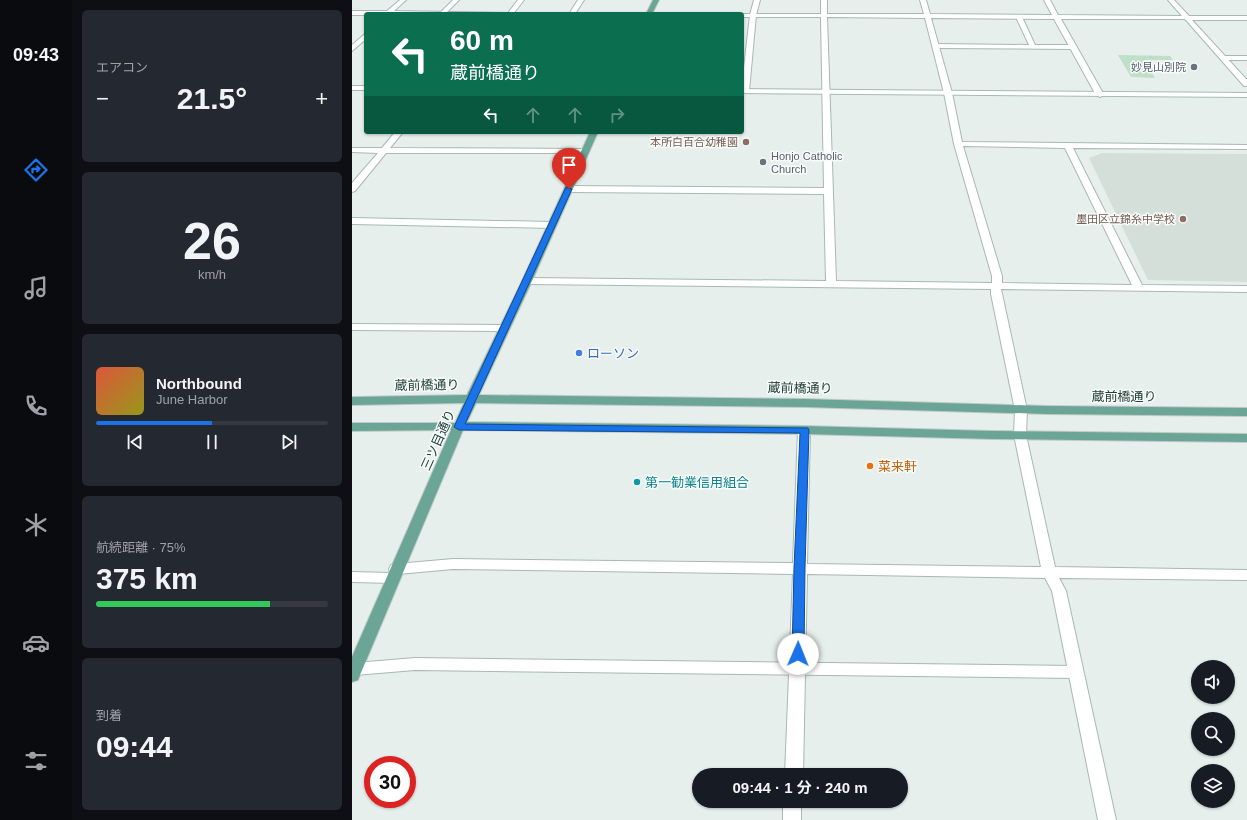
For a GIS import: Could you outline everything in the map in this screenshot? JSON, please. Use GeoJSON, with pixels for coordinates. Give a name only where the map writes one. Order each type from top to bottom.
{"type":"FeatureCollection","features":[{"type":"Feature","properties":{"kind":"main road"},"geometry":{"type":"LineString","coordinates":[[650,12],[656,0]]}},
{"type":"Feature","properties":{"kind":"main road","name":"三ツ目通り"},"geometry":{"type":"LineString","coordinates":[[353,672],[394,574],[471,399],[528,281],[593,134]]}},
{"type":"Feature","properties":{"kind":"main road","name":"蔵前橋通り"},"geometry":{"type":"LineString","coordinates":[[352,401],[471,399],[804,403],[1021,410],[1247,412]]}},
{"type":"Feature","properties":{"kind":"main road"},"geometry":{"type":"LineString","coordinates":[[352,427],[804,430],[1247,438]]}},
{"type":"Feature","properties":{"kind":"street"},"geometry":{"type":"LineString","coordinates":[[389,12],[403,0]]}},
{"type":"Feature","properties":{"kind":"street"},"geometry":{"type":"LineString","coordinates":[[445,12],[456,0]]}},
{"type":"Feature","properties":{"kind":"street"},"geometry":{"type":"LineString","coordinates":[[512,12],[521,0]]}},
{"type":"Feature","properties":{"kind":"street"},"geometry":{"type":"LineString","coordinates":[[573,12],[581,0]]}},
{"type":"Feature","properties":{"kind":"street"},"geometry":{"type":"LineString","coordinates":[[744,83],[753,15],[758,0]]}},
{"type":"Feature","properties":{"kind":"street"},"geometry":{"type":"LineString","coordinates":[[824,0],[825,92],[831,285]]}},
{"type":"Feature","properties":{"kind":"street"},"geometry":{"type":"LineString","coordinates":[[923,0],[948,93],[958,144],[997,276],[996,294],[1021,410],[1020,435],[1049,572],[1059,591],[1107,820]]}},
{"type":"Feature","properties":{"kind":"street"},"geometry":{"type":"LineString","coordinates":[[1047,0],[1100,95]]}},
{"type":"Feature","properties":{"kind":"street"},"geometry":{"type":"LineString","coordinates":[[1171,0],[1247,84]]}},
{"type":"Feature","properties":{"kind":"street"},"geometry":{"type":"LineString","coordinates":[[352,13],[364,13]]}},
{"type":"Feature","properties":{"kind":"street"},"geometry":{"type":"LineString","coordinates":[[744,15],[1247,18]]}},
{"type":"Feature","properties":{"kind":"street"},"geometry":{"type":"LineString","coordinates":[[1019,17],[1034,47]]}},
{"type":"Feature","properties":{"kind":"street"},"geometry":{"type":"LineString","coordinates":[[353,48],[364,37]]}},
{"type":"Feature","properties":{"kind":"street"},"geometry":{"type":"LineString","coordinates":[[935,46],[1074,47]]}},
{"type":"Feature","properties":{"kind":"street"},"geometry":{"type":"LineString","coordinates":[[1224,58],[1247,58]]}},
{"type":"Feature","properties":{"kind":"street"},"geometry":{"type":"LineString","coordinates":[[352,88],[364,88]]}},
{"type":"Feature","properties":{"kind":"street"},"geometry":{"type":"LineString","coordinates":[[744,91],[1100,95],[1247,94]]}},
{"type":"Feature","properties":{"kind":"street"},"geometry":{"type":"LineString","coordinates":[[352,189],[396,134]]}},
{"type":"Feature","properties":{"kind":"street"},"geometry":{"type":"LineString","coordinates":[[958,144],[1247,147]]}},
{"type":"Feature","properties":{"kind":"street"},"geometry":{"type":"LineString","coordinates":[[1068,145],[1138,287]]}},
{"type":"Feature","properties":{"kind":"street"},"geometry":{"type":"LineString","coordinates":[[352,150],[584,152]]}},
{"type":"Feature","properties":{"kind":"street"},"geometry":{"type":"LineString","coordinates":[[569,189],[829,191]]}},
{"type":"Feature","properties":{"kind":"street"},"geometry":{"type":"LineString","coordinates":[[352,221],[552,225]]}},
{"type":"Feature","properties":{"kind":"street"},"geometry":{"type":"LineString","coordinates":[[528,281],[1247,289]]}},
{"type":"Feature","properties":{"kind":"street"},"geometry":{"type":"LineString","coordinates":[[352,327],[505,328]]}},
{"type":"Feature","properties":{"kind":"street"},"geometry":{"type":"LineString","coordinates":[[794,768],[804,430]]}},
{"type":"Feature","properties":{"kind":"street"},"geometry":{"type":"LineString","coordinates":[[352,577],[394,574],[453,564],[1247,575]]}},
{"type":"Feature","properties":{"kind":"street"},"geometry":{"type":"LineString","coordinates":[[353,672],[415,664],[1075,672]]}},
{"type":"Feature","properties":{"kind":"street"},"geometry":{"type":"LineString","coordinates":[[792,808],[792,820]]}},
{"type":"Feature","properties":{"kind":"shaded area","name":"墨田区立錦糸中学校"},"geometry":{"type":"Polygon","coordinates":[[[1102,153],[1247,154],[1247,282],[1148,280],[1089,158],[1102,153]]]}},
{"type":"Feature","properties":{"kind":"green space"},"geometry":{"type":"Polygon","coordinates":[[[1118,55],[1170,56],[1173,60],[1144,60],[1155,78],[1131,77],[1118,55]]]}},
{"type":"Feature","properties":{"kind":"place","name":"妙見山別院"},"geometry":{"type":"Point","coordinates":[1194,67]}},
{"type":"Feature","properties":{"kind":"place","name":"本所白百合幼稚園"},"geometry":{"type":"Point","coordinates":[746,142]}},
{"type":"Feature","properties":{"kind":"place","name":"Honjo Catholic Church"},"geometry":{"type":"Point","coordinates":[763,162]}},
{"type":"Feature","properties":{"kind":"place","name":"墨田区立錦糸中学校"},"geometry":{"type":"Point","coordinates":[1183,219]}},
{"type":"Feature","properties":{"kind":"place","name":"ローソン"},"geometry":{"type":"Point","coordinates":[579,353]}},
{"type":"Feature","properties":{"kind":"place","name":"菜来軒"},"geometry":{"type":"Point","coordinates":[870,466]}},
{"type":"Feature","properties":{"kind":"place","name":"第一勧業信用組合"},"geometry":{"type":"Point","coordinates":[637,482]}},
{"type":"Feature","properties":{"kind":"route"},"geometry":{"type":"LineString","coordinates":[[569,189],[528,281],[483,373],[459,427],[517,426],[804,430],[799,568],[798,654]]}}]}
